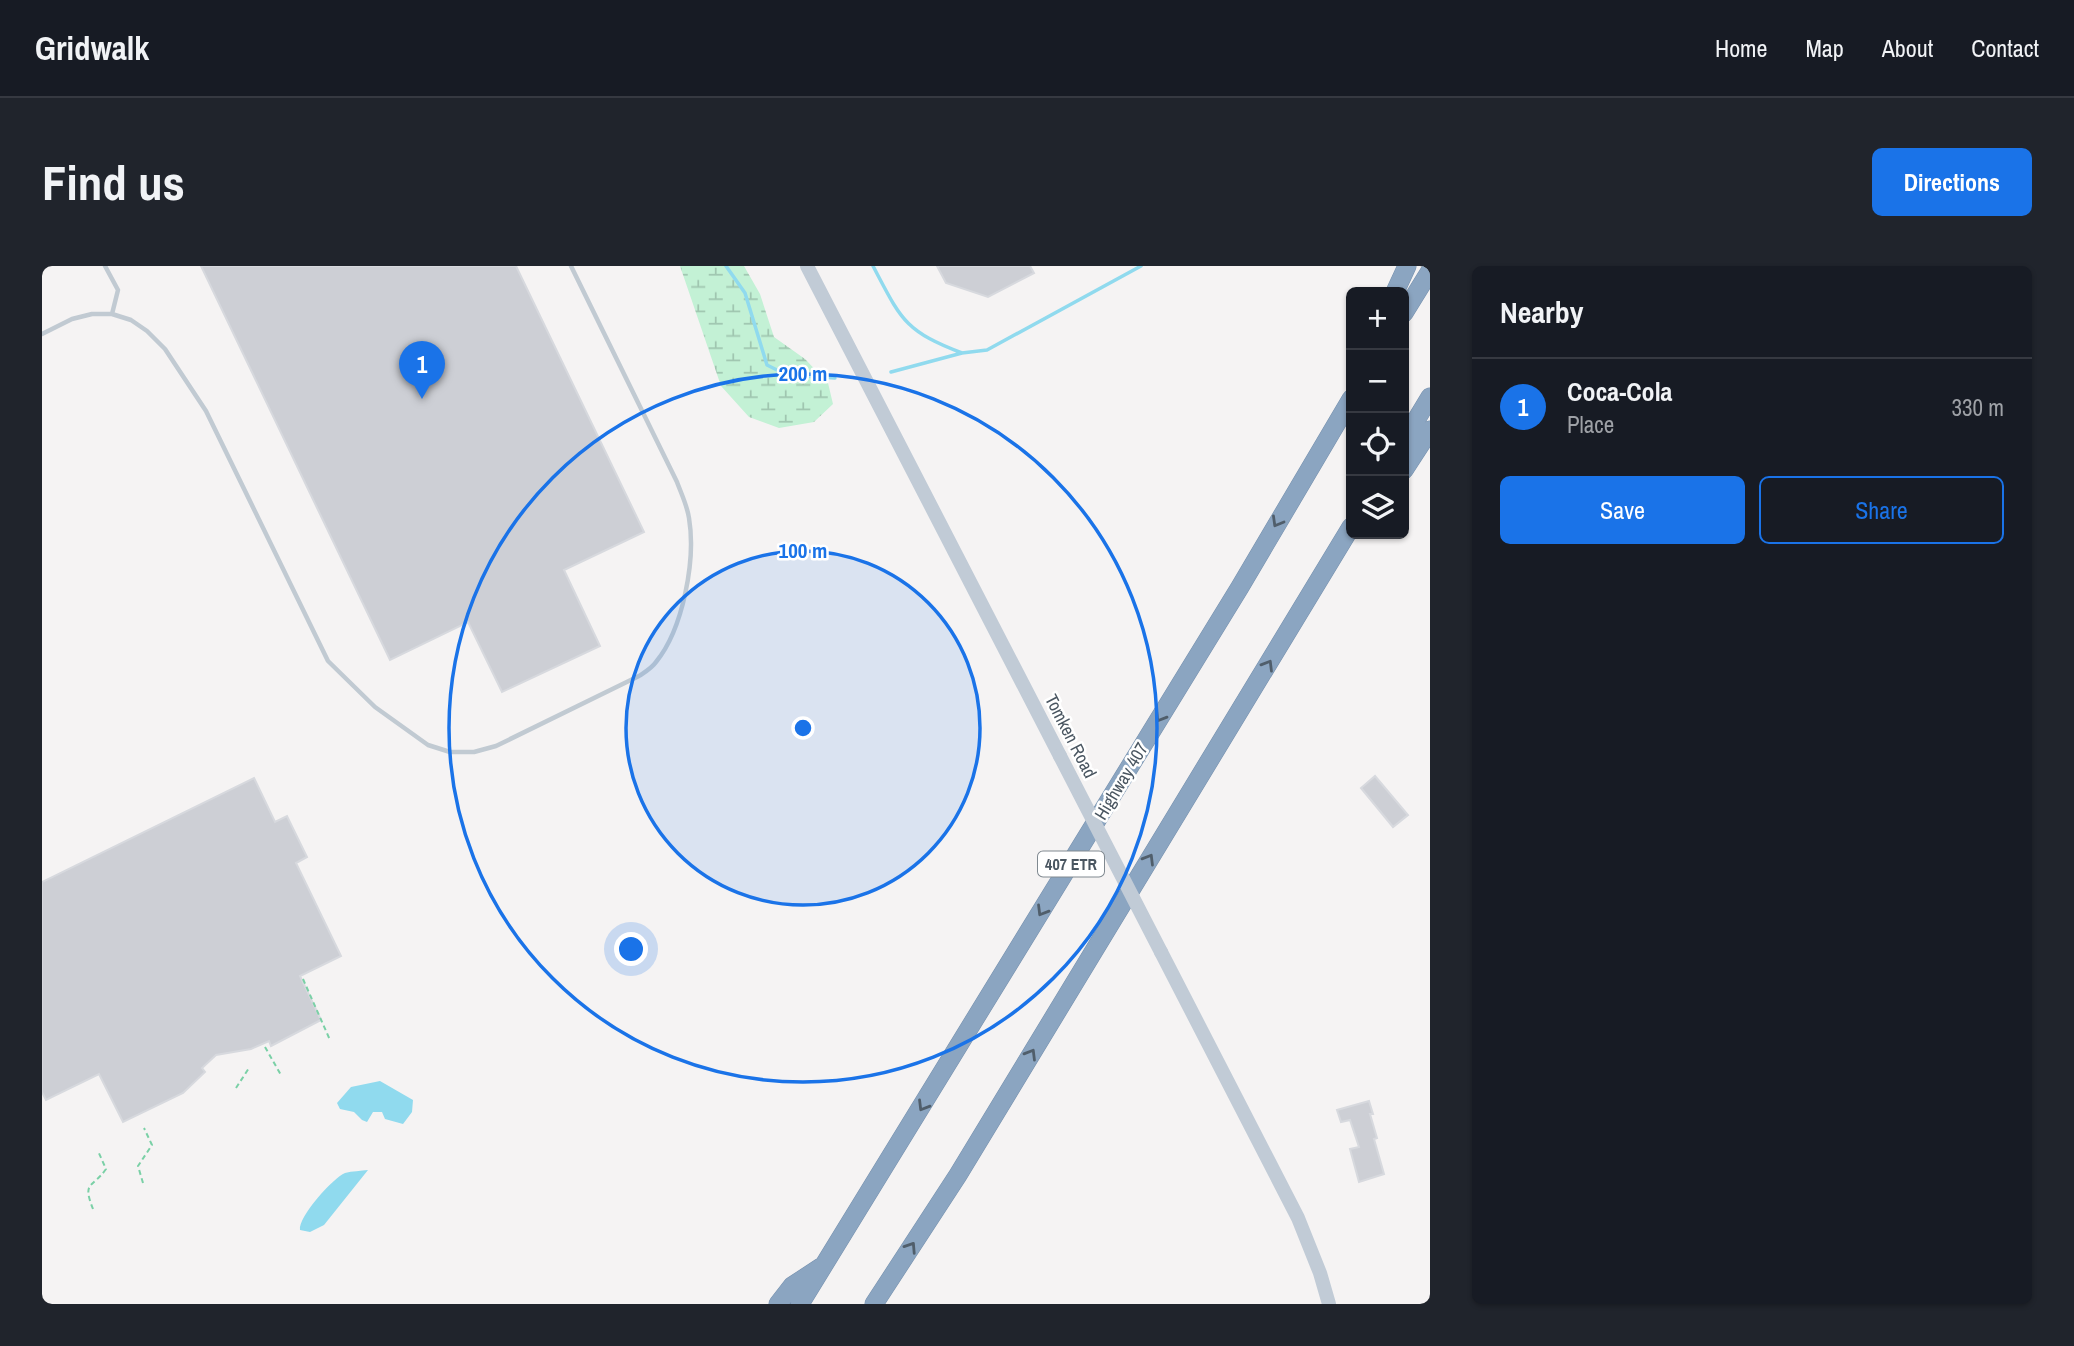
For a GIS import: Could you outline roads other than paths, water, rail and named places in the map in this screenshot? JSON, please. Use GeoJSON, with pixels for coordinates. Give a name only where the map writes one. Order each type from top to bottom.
{"type":"FeatureCollection","features":[{"type":"Feature","properties":{"kind":"highway"},"geometry":{"type":"LineString","coordinates":[[1398,287],[1408,266]]}},
{"type":"Feature","properties":{"kind":"highway"},"geometry":{"type":"LineString","coordinates":[[1409,305],[1430,271]]}},
{"type":"Feature","properties":{"kind":"highway"},"geometry":{"type":"LineString","coordinates":[[1311,463],[1346,391]]}},
{"type":"Feature","properties":{"kind":"highway"},"geometry":{"type":"LineString","coordinates":[[1409,432],[1430,397]]}},
{"type":"Feature","properties":{"kind":"highway","name":"Highway 407"},"geometry":{"type":"LineString","coordinates":[[800,1304],[1240,587],[1346,406]]}},
{"type":"Feature","properties":{"kind":"highway"},"geometry":{"type":"LineString","coordinates":[[1409,462],[1430,430]]}},
{"type":"Feature","properties":{"kind":"highway"},"geometry":{"type":"LineString","coordinates":[[874,1304],[972,1152],[1346,537]]}},
{"type":"Feature","properties":{"kind":"highway"},"geometry":{"type":"LineString","coordinates":[[778,1304],[792,1286],[827,1263]]}},
{"type":"Feature","properties":{"kind":"main road","name":"Tomken Road"},"geometry":{"type":"LineString","coordinates":[[807,266],[1298,1218],[1329,1304]]}},
{"type":"Feature","properties":{"kind":"lane"},"geometry":{"type":"LineString","coordinates":[[105,266],[118,290],[112,314]]}},
{"type":"Feature","properties":{"kind":"lane"},"geometry":{"type":"LineString","coordinates":[[42,334],[72,319],[92,314],[112,314],[131,320],[147,331],[186,377],[206,411],[328,661],[375,707],[428,745],[450,752],[474,752],[496,746],[639,676],[654,665],[664,651],[687,588],[692,552],[687,508],[677,482],[571,266]]}},
{"type":"Feature","properties":{"kind":"water"},"geometry":{"type":"Polygon","coordinates":[[[380,1081],[413,1100],[412,1112],[403,1124],[385,1119],[382,1112],[373,1112],[367,1122],[354,1112],[340,1109],[337,1103],[351,1087],[380,1081]]]}},
{"type":"Feature","properties":{"kind":"water"},"geometry":{"type":"Polygon","coordinates":[[[368,1170],[324,1225],[310,1232],[300,1230],[304,1216],[333,1182],[345,1173],[368,1170]]]}},
{"type":"Feature","properties":{"kind":"waterway"},"geometry":{"type":"LineString","coordinates":[[726,266],[745,293],[767,365],[787,375],[835,378]]}},
{"type":"Feature","properties":{"kind":"waterway"},"geometry":{"type":"LineString","coordinates":[[873,266],[906,321],[928,338],[962,353]]}},
{"type":"Feature","properties":{"kind":"waterway"},"geometry":{"type":"LineString","coordinates":[[891,372],[962,353],[987,350],[1141,266]]}},
{"type":"Feature","properties":{"kind":"place","name":"Coca-Cola"},"geometry":{"type":"Point","coordinates":[422,399]}}]}
